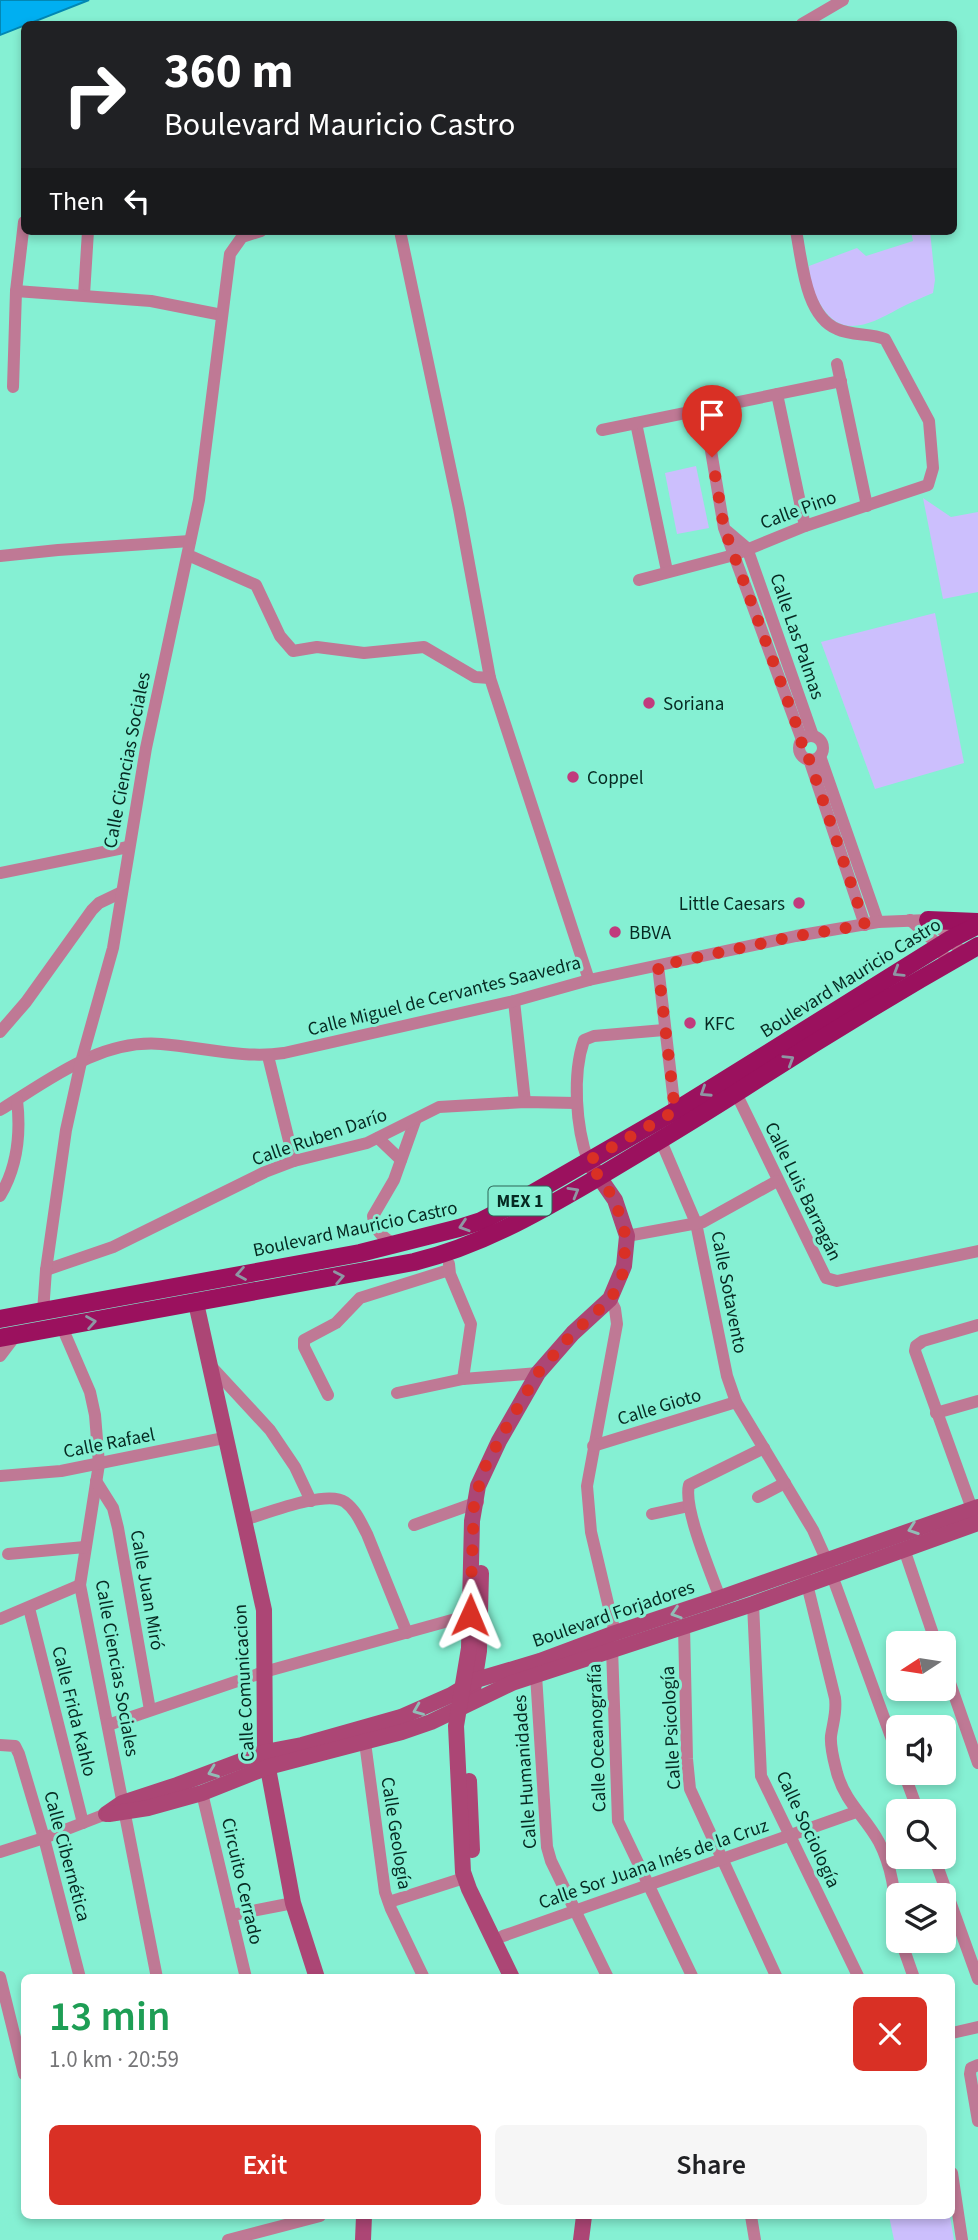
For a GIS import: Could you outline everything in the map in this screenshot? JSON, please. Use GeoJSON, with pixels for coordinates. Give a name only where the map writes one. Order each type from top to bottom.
{"type":"FeatureCollection","features":[{"type":"Feature","properties":{"kind":"main road"},"geometry":{"type":"LineString","coordinates":[[919,920],[978,923]]}},
{"type":"Feature","properties":{"kind":"main road","name":"Boulevard Mauricio Castro"},"geometry":{"type":"LineString","coordinates":[[0,1319],[396,1245],[481,1220],[514,1204],[675,1111],[978,923]]}},
{"type":"Feature","properties":{"kind":"main road","name":"Boulevard Mauricio Castro"},"geometry":{"type":"LineString","coordinates":[[8,1336],[369,1271],[449,1262],[661,1141],[963,954]]}},
{"type":"Feature","properties":{"kind":"street"},"geometry":{"type":"LineString","coordinates":[[807,21],[843,0]]}},
{"type":"Feature","properties":{"kind":"street"},"geometry":{"type":"LineString","coordinates":[[13,387],[16,291],[22,235]]}},
{"type":"Feature","properties":{"kind":"street"},"geometry":{"type":"LineString","coordinates":[[84,295],[88,235]]}},
{"type":"Feature","properties":{"kind":"street","name":"Calle Ciencias Sociales"},"geometry":{"type":"LineString","coordinates":[[43,1312],[61,1163],[81,1062],[113,948],[146,748],[200,500],[230,254],[242,237],[248,235]]}},
{"type":"Feature","properties":{"kind":"street"},"geometry":{"type":"LineString","coordinates":[[401,235],[460,509],[490,678],[589,980]]}},
{"type":"Feature","properties":{"kind":"street","name":"Calle Pino"},"geometry":{"type":"LineString","coordinates":[[639,580],[734,555],[805,526],[928,485],[933,468],[929,421],[885,339],[839,331],[816,309],[810,299],[797,235]]}},
{"type":"Feature","properties":{"kind":"street"},"geometry":{"type":"LineString","coordinates":[[16,291],[151,301],[222,315]]}},
{"type":"Feature","properties":{"kind":"street"},"geometry":{"type":"LineString","coordinates":[[838,364],[867,506]]}},
{"type":"Feature","properties":{"kind":"street"},"geometry":{"type":"LineString","coordinates":[[602,430],[841,381]]}},
{"type":"Feature","properties":{"kind":"street"},"geometry":{"type":"LineString","coordinates":[[777,394],[805,526]]}},
{"type":"Feature","properties":{"kind":"street","name":"Calle Las Palmas"},"geometry":{"type":"LineString","coordinates":[[704,409],[724,528],[808,738]]}},
{"type":"Feature","properties":{"kind":"street"},"geometry":{"type":"LineString","coordinates":[[636,423],[667,571]]}},
{"type":"Feature","properties":{"kind":"street"},"geometry":{"type":"LineString","coordinates":[[724,528],[747,548]]}},
{"type":"Feature","properties":{"kind":"street"},"geometry":{"type":"LineString","coordinates":[[0,556],[190,541]]}},
{"type":"Feature","properties":{"kind":"street","name":"Calle Las Palmas"},"geometry":{"type":"LineString","coordinates":[[747,548],[808,738]]}},
{"type":"Feature","properties":{"kind":"street"},"geometry":{"type":"LineString","coordinates":[[188,555],[256,585],[280,636],[293,651],[317,647],[364,653],[424,647],[475,677],[490,678]]}},
{"type":"Feature","properties":{"kind":"street"},"geometry":{"type":"LineString","coordinates":[[808,738],[820,739],[823,746],[815,757],[800,752],[808,738]]}},
{"type":"Feature","properties":{"kind":"street"},"geometry":{"type":"LineString","coordinates":[[815,757],[871,923]]}},
{"type":"Feature","properties":{"kind":"street"},"geometry":{"type":"LineString","coordinates":[[0,873],[128,847]]}},
{"type":"Feature","properties":{"kind":"street"},"geometry":{"type":"LineString","coordinates":[[0,1032],[26,1002],[92,910],[99,903],[122,892]]}},
{"type":"Feature","properties":{"kind":"street"},"geometry":{"type":"LineString","coordinates":[[919,920],[945,943],[963,954]]}},
{"type":"Feature","properties":{"kind":"street","name":"Calle Miguel de Cervantes Saavedra"},"geometry":{"type":"LineString","coordinates":[[0,1110],[81,1062],[111,1049],[145,1043],[268,1056],[514,1001],[589,980],[796,936],[871,923],[919,920]]}},
{"type":"Feature","properties":{"kind":"street"},"geometry":{"type":"LineString","coordinates":[[658,966],[675,1111]]}},
{"type":"Feature","properties":{"kind":"street"},"geometry":{"type":"LineString","coordinates":[[514,1001],[525,1102]]}},
{"type":"Feature","properties":{"kind":"street"},"geometry":{"type":"LineString","coordinates":[[521,1974],[478,1887],[474,1871],[466,1734],[477,1497],[499,1441],[538,1373],[573,1333],[611,1299],[623,1273],[626,1237],[615,1200],[588,1161],[582,1143],[576,1103],[584,1040],[594,1036],[664,1030]]}},
{"type":"Feature","properties":{"kind":"street"},"geometry":{"type":"LineString","coordinates":[[268,1056],[294,1161]]}},
{"type":"Feature","properties":{"kind":"street","name":"Calle Luis Barragán"},"geometry":{"type":"LineString","coordinates":[[736,1093],[820,1270],[831,1281],[978,1251]]}},
{"type":"Feature","properties":{"kind":"street"},"geometry":{"type":"LineString","coordinates":[[0,1196],[9,1178],[18,1147],[17,1100]]}},
{"type":"Feature","properties":{"kind":"street","name":"Calle Ruben Darío"},"geometry":{"type":"LineString","coordinates":[[46,1270],[83,1260],[113,1247],[265,1171],[378,1138],[415,1121],[430,1110],[448,1106],[525,1102],[576,1103]]}},
{"type":"Feature","properties":{"kind":"street"},"geometry":{"type":"LineString","coordinates":[[396,1245],[381,1235],[373,1216],[394,1180],[415,1121]]}},
{"type":"Feature","properties":{"kind":"street"},"geometry":{"type":"LineString","coordinates":[[378,1138],[401,1160]]}},
{"type":"Feature","properties":{"kind":"street","name":"Calle Sotavento"},"geometry":{"type":"LineString","coordinates":[[661,1141],[696,1223],[727,1376],[736,1402],[813,1530],[886,1723]]}},
{"type":"Feature","properties":{"kind":"street"},"geometry":{"type":"LineString","coordinates":[[626,1237],[707,1221],[777,1181]]}},
{"type":"Feature","properties":{"kind":"street"},"geometry":{"type":"LineString","coordinates":[[328,1395],[304,1347],[304,1340],[336,1323],[360,1298],[449,1262],[471,1324],[463,1379]]}},
{"type":"Feature","properties":{"kind":"street","name":"Calle Oceanografía"},"geometry":{"type":"LineString","coordinates":[[611,1299],[617,1324],[587,1486],[588,1508],[614,1641],[618,1821],[691,1974]]}},
{"type":"Feature","properties":{"kind":"street","name":"Calle Comunicacion"},"geometry":{"type":"LineString","coordinates":[[196,1303],[264,1610],[266,1760],[293,1903],[316,1974]]}},
{"type":"Feature","properties":{"kind":"street"},"geometry":{"type":"LineString","coordinates":[[976,1520],[915,1351],[919,1343],[933,1336],[978,1325]]}},
{"type":"Feature","properties":{"kind":"street","name":"Calle Ciencias Sociales"},"geometry":{"type":"LineString","coordinates":[[62,1327],[90,1392],[98,1434],[99,1464],[80,1585],[156,1974]]}},
{"type":"Feature","properties":{"kind":"street"},"geometry":{"type":"LineString","coordinates":[[0,1356],[8,1336]]}},
{"type":"Feature","properties":{"kind":"street"},"geometry":{"type":"LineString","coordinates":[[209,1363],[270,1430],[312,1501]]}},
{"type":"Feature","properties":{"kind":"street"},"geometry":{"type":"LineString","coordinates":[[397,1393],[463,1379],[538,1373]]}},
{"type":"Feature","properties":{"kind":"street"},"geometry":{"type":"LineString","coordinates":[[936,1413],[978,1401]]}},
{"type":"Feature","properties":{"kind":"street","name":"Calle Gioto"},"geometry":{"type":"LineString","coordinates":[[593,1446],[736,1402]]}},
{"type":"Feature","properties":{"kind":"street","name":"Calle Rafael"},"geometry":{"type":"LineString","coordinates":[[0,1476],[35,1474],[99,1464],[224,1438]]}},
{"type":"Feature","properties":{"kind":"street"},"geometry":{"type":"LineString","coordinates":[[720,1598],[689,1506],[689,1485],[764,1448]]}},
{"type":"Feature","properties":{"kind":"street","name":"Calle Juan Miró"},"geometry":{"type":"LineString","coordinates":[[96,1481],[108,1498],[115,1516],[150,1710]]}},
{"type":"Feature","properties":{"kind":"street"},"geometry":{"type":"LineString","coordinates":[[758,1497],[785,1483]]}},
{"type":"Feature","properties":{"kind":"street"},"geometry":{"type":"LineString","coordinates":[[414,1525],[477,1497]]}},
{"type":"Feature","properties":{"kind":"street"},"geometry":{"type":"LineString","coordinates":[[477,1497],[482,1602],[467,1695],[456,1743],[464,1878],[510,1974]]}},
{"type":"Feature","properties":{"kind":"street"},"geometry":{"type":"LineString","coordinates":[[243,1520],[312,1501],[340,1499],[353,1510],[367,1534],[407,1633]]}},
{"type":"Feature","properties":{"kind":"street"},"geometry":{"type":"LineString","coordinates":[[652,1514],[689,1506]]}},
{"type":"Feature","properties":{"kind":"street","name":"Boulevard Forjadores"},"geometry":{"type":"LineString","coordinates":[[829,1567],[904,1549],[976,1520]]}},
{"type":"Feature","properties":{"kind":"street","name":"Boulevard Forjadores"},"geometry":{"type":"LineString","coordinates":[[123,1808],[202,1793],[302,1745],[364,1735],[422,1709],[494,1690],[536,1675],[720,1598],[805,1576],[976,1520]]}},
{"type":"Feature","properties":{"kind":"street"},"geometry":{"type":"LineString","coordinates":[[8,1554],[85,1546]]}},
{"type":"Feature","properties":{"kind":"street"},"geometry":{"type":"LineString","coordinates":[[904,1549],[932,1631]]}},
{"type":"Feature","properties":{"kind":"street"},"geometry":{"type":"LineString","coordinates":[[805,1576],[836,1705],[831,1737],[834,1759],[842,1786],[856,1812],[875,1836],[889,1866],[893,1883]]}},
{"type":"Feature","properties":{"kind":"street","name":"Boulevard Forjadores"},"geometry":{"type":"LineString","coordinates":[[467,1695],[540,1661],[684,1626],[753,1604],[805,1576]]}},
{"type":"Feature","properties":{"kind":"street"},"geometry":{"type":"LineString","coordinates":[[0,1619],[80,1585]]}},
{"type":"Feature","properties":{"kind":"street","name":"Calle Sociología"},"geometry":{"type":"LineString","coordinates":[[753,1604],[761,1776],[857,1974]]}},
{"type":"Feature","properties":{"kind":"street","name":"Calle Frida Kahlo"},"geometry":{"type":"LineString","coordinates":[[29,1608],[82,1823]]}},
{"type":"Feature","properties":{"kind":"street"},"geometry":{"type":"LineString","coordinates":[[108,1725],[264,1672],[470,1615]]}},
{"type":"Feature","properties":{"kind":"street","name":"Calle Psicología"},"geometry":{"type":"LineString","coordinates":[[684,1626],[690,1789],[775,1974]]}},
{"type":"Feature","properties":{"kind":"street","name":"Calle Humanidades"},"geometry":{"type":"LineString","coordinates":[[536,1675],[547,1847],[551,1861],[606,1974]]}},
{"type":"Feature","properties":{"kind":"street"},"geometry":{"type":"LineString","coordinates":[[956,1700],[978,1763]]}},
{"type":"Feature","properties":{"kind":"street","name":"Calle Geología"},"geometry":{"type":"LineString","coordinates":[[364,1735],[383,1880],[389,1902],[422,1974]]}},
{"type":"Feature","properties":{"kind":"street","name":"Calle Cibernética"},"geometry":{"type":"LineString","coordinates":[[0,1745],[15,1746],[44,1838],[79,1974]]}},
{"type":"Feature","properties":{"kind":"street","name":"Boulevard Forjadores"},"geometry":{"type":"LineString","coordinates":[[0,1852],[44,1838],[177,1785],[266,1760]]}},
{"type":"Feature","properties":{"kind":"street","name":"Circuito Cerrado"},"geometry":{"type":"LineString","coordinates":[[202,1793],[245,1974]]}},
{"type":"Feature","properties":{"kind":"street","name":"Calle Sor Juana Inés de la Cruz"},"geometry":{"type":"LineString","coordinates":[[503,1936],[856,1812]]}},
{"type":"Feature","properties":{"kind":"street"},"geometry":{"type":"LineString","coordinates":[[938,1869],[978,1979]]}},
{"type":"Feature","properties":{"kind":"street"},"geometry":{"type":"LineString","coordinates":[[389,1902],[464,1878]]}},
{"type":"Feature","properties":{"kind":"street"},"geometry":{"type":"LineString","coordinates":[[232,1915],[293,1903]]}},
{"type":"Feature","properties":{"kind":"street"},"geometry":{"type":"LineString","coordinates":[[905,1953],[913,1974]]}},
{"type":"Feature","properties":{"kind":"street"},"geometry":{"type":"LineString","coordinates":[[0,1977],[21,2062]]}},
{"type":"Feature","properties":{"kind":"street"},"geometry":{"type":"LineString","coordinates":[[955,2031],[978,2027]]}},
{"type":"Feature","properties":{"kind":"street"},"geometry":{"type":"LineString","coordinates":[[974,2069],[978,2121]]}},
{"type":"Feature","properties":{"kind":"street"},"geometry":{"type":"LineString","coordinates":[[955,2198],[962,2240]]}},
{"type":"Feature","properties":{"kind":"street"},"geometry":{"type":"LineString","coordinates":[[228,2240],[308,2219]]}},
{"type":"Feature","properties":{"kind":"street"},"geometry":{"type":"LineString","coordinates":[[363,2240],[364,2219]]}},
{"type":"Feature","properties":{"kind":"street"},"geometry":{"type":"LineString","coordinates":[[581,2240],[584,2219]]}},
{"type":"Feature","properties":{"kind":"street"},"geometry":{"type":"LineString","coordinates":[[590,2240],[593,2219]]}},
{"type":"Feature","properties":{"kind":"street"},"geometry":{"type":"LineString","coordinates":[[752,2219],[755,2240]]}},
{"type":"Feature","properties":{"kind":"shaded area"},"geometry":{"type":"Polygon","coordinates":[[[912,235],[930,235],[935,280],[933,293],[878,320],[857,326],[839,323],[830,317],[815,292],[809,266],[857,248],[866,256],[913,241],[912,235]]]}},
{"type":"Feature","properties":{"kind":"shaded area"},"geometry":{"type":"Polygon","coordinates":[[[696,466],[709,528],[677,534],[665,473],[696,466]]]}},
{"type":"Feature","properties":{"kind":"shaded area"},"geometry":{"type":"Polygon","coordinates":[[[923,498],[951,517],[978,512],[978,592],[943,599],[923,498]]]}},
{"type":"Feature","properties":{"kind":"shaded area"},"geometry":{"type":"Polygon","coordinates":[[[935,613],[964,763],[875,789],[821,642],[935,613]]]}},
{"type":"Feature","properties":{"kind":"shaded area"},"geometry":{"type":"Polygon","coordinates":[[[890,2219],[950,2219],[954,2240],[894,2240],[890,2219]]]}},
{"type":"Feature","properties":{"kind":"water"},"geometry":{"type":"Polygon","coordinates":[[[0,0],[89,0],[36,21],[21,21],[21,27],[0,35],[0,0]]]}},
{"type":"Feature","properties":{"kind":"place","name":"Soriana"},"geometry":{"type":"Point","coordinates":[649,703]}},
{"type":"Feature","properties":{"kind":"place","name":"Coppel"},"geometry":{"type":"Point","coordinates":[573,777]}},
{"type":"Feature","properties":{"kind":"place","name":"Little Caesars"},"geometry":{"type":"Point","coordinates":[799,903]}},
{"type":"Feature","properties":{"kind":"place","name":"BBVA"},"geometry":{"type":"Point","coordinates":[615,932]}},
{"type":"Feature","properties":{"kind":"place","name":"KFC"},"geometry":{"type":"Point","coordinates":[690,1023]}},
{"type":"Feature","properties":{"kind":"route"},"geometry":{"type":"LineString","coordinates":[[470,1615],[472,1521],[484,1469],[538,1373],[573,1333],[611,1299],[623,1273],[626,1237],[615,1200],[588,1161],[675,1111],[658,966],[824,930],[865,925],[809,759],[803,756],[800,750],[802,740],[724,528],[712,457]]}}]}
